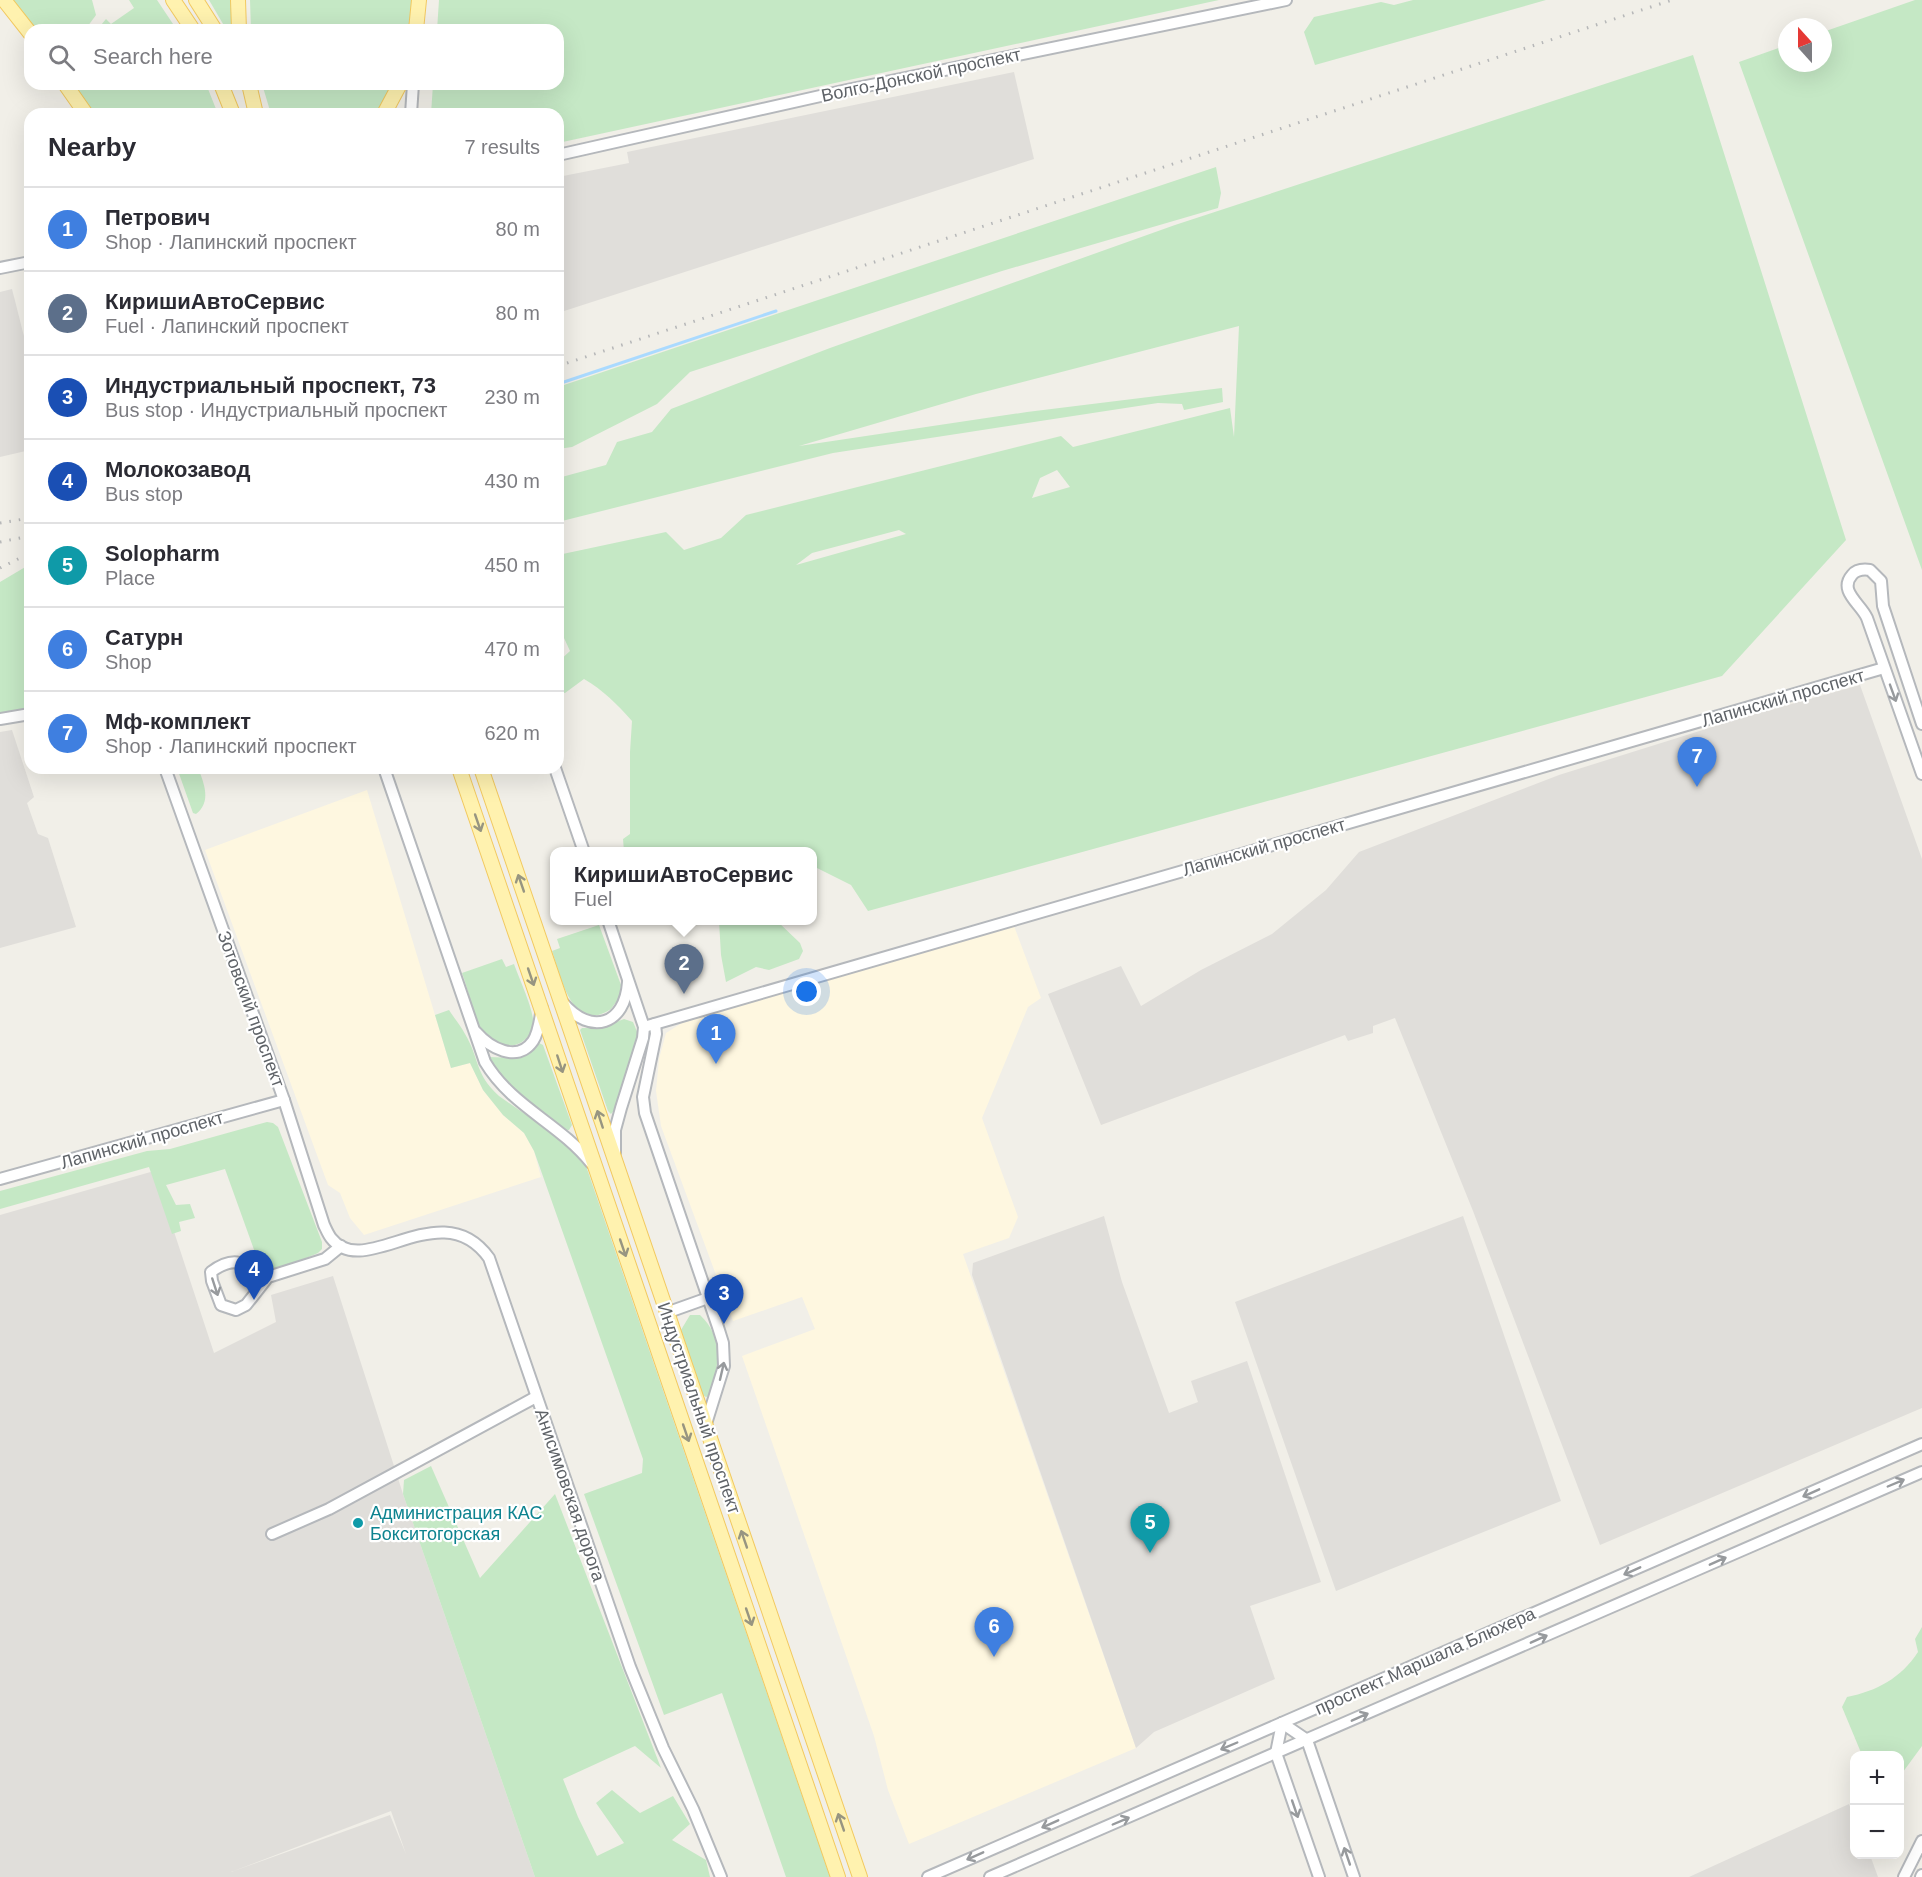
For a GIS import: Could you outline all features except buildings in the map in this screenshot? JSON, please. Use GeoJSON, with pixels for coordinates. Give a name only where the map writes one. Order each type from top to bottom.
{"type":"FeatureCollection","features":[{"type":"Feature","properties":{"kind":"main road"},"geometry":{"type":"LineString","coordinates":[[4,0],[24,25]]}},
{"type":"Feature","properties":{"kind":"main road"},"geometry":{"type":"LineString","coordinates":[[173,0],[189,24]]}},
{"type":"Feature","properties":{"kind":"main road"},"geometry":{"type":"LineString","coordinates":[[196,0],[211,24]]}},
{"type":"Feature","properties":{"kind":"main road"},"geometry":{"type":"LineString","coordinates":[[238,0],[239,24]]}},
{"type":"Feature","properties":{"kind":"main road"},"geometry":{"type":"LineString","coordinates":[[417,24],[419,0]]}},
{"type":"Feature","properties":{"kind":"main road"},"geometry":{"type":"LineString","coordinates":[[69,90],[82,108]]}},
{"type":"Feature","properties":{"kind":"main road"},"geometry":{"type":"LineString","coordinates":[[223,90],[231,108]]}},
{"type":"Feature","properties":{"kind":"main road"},"geometry":{"type":"LineString","coordinates":[[245,90],[253,108]]}},
{"type":"Feature","properties":{"kind":"main road"},"geometry":{"type":"LineString","coordinates":[[250,90],[254,108]]}},
{"type":"Feature","properties":{"kind":"main road"},"geometry":{"type":"LineString","coordinates":[[387,108],[397,90]]}},
{"type":"Feature","properties":{"kind":"main road","name":"Индустриальный проспект"},"geometry":{"type":"LineString","coordinates":[[461,774],[838,1877]]}},
{"type":"Feature","properties":{"kind":"main road","name":"Индустриальный проспект"},"geometry":{"type":"LineString","coordinates":[[484,774],[541,938],[614,1162],[860,1877]]}},
{"type":"Feature","properties":{"kind":"street","name":"Волго-Донской проспект"},"geometry":{"type":"LineString","coordinates":[[564,154],[859,87],[1286,0]]}},
{"type":"Feature","properties":{"kind":"street"},"geometry":{"type":"LineString","coordinates":[[411,108],[413,90]]}},
{"type":"Feature","properties":{"kind":"street"},"geometry":{"type":"LineString","coordinates":[[0,268],[24,263]]}},
{"type":"Feature","properties":{"kind":"street"},"geometry":{"type":"LineString","coordinates":[[1922,724],[1883,606],[1881,581],[1870,570],[1858,570],[1848,581],[1847,590],[1864,612],[1922,774]]}},
{"type":"Feature","properties":{"kind":"street","name":"Лапинский проспект"},"geometry":{"type":"LineString","coordinates":[[644,1027],[1884,668]]}},
{"type":"Feature","properties":{"kind":"street"},"geometry":{"type":"LineString","coordinates":[[0,719],[24,715]]}},
{"type":"Feature","properties":{"kind":"street","name":"Зотовский проспект"},"geometry":{"type":"LineString","coordinates":[[167,774],[284,1100],[324,1225],[331,1238],[341,1246]]}},
{"type":"Feature","properties":{"kind":"street"},"geometry":{"type":"LineString","coordinates":[[386,774],[485,1062],[495,1079],[526,1108],[578,1147],[595,1168]]}},
{"type":"Feature","properties":{"kind":"street"},"geometry":{"type":"LineString","coordinates":[[557,774],[582,847]]}},
{"type":"Feature","properties":{"kind":"street"},"geometry":{"type":"LineString","coordinates":[[609,925],[644,1027],[643,1038],[615,1130],[614,1162]]}},
{"type":"Feature","properties":{"kind":"street"},"geometry":{"type":"LineString","coordinates":[[561,1000],[572,1013],[583,1020],[597,1023],[607,1021],[618,1012],[624,1003],[628,978]]}},
{"type":"Feature","properties":{"kind":"street"},"geometry":{"type":"LineString","coordinates":[[472,1028],[488,1045],[499,1051],[511,1052],[523,1049],[533,1041],[542,1008]]}},
{"type":"Feature","properties":{"kind":"street"},"geometry":{"type":"LineString","coordinates":[[655,1024],[656,1034],[643,1097],[645,1113],[718,1327],[725,1355],[724,1366],[705,1427]]}},
{"type":"Feature","properties":{"kind":"street","name":"Лапинский проспект"},"geometry":{"type":"LineString","coordinates":[[0,1179],[284,1100]]}},
{"type":"Feature","properties":{"kind":"street","name":"Анисимовская дорога"},"geometry":{"type":"LineString","coordinates":[[341,1246],[352,1250],[363,1250],[419,1236],[450,1232],[473,1240],[489,1258],[646,1708],[693,1809],[721,1877]]}},
{"type":"Feature","properties":{"kind":"street"},"geometry":{"type":"LineString","coordinates":[[268,1277],[247,1265],[235,1262],[224,1263],[211,1272],[221,1305],[236,1310],[246,1305],[268,1277],[325,1259],[341,1246]]}},
{"type":"Feature","properties":{"kind":"street"},"geometry":{"type":"LineString","coordinates":[[666,1313],[708,1298]]}},
{"type":"Feature","properties":{"kind":"street"},"geometry":{"type":"LineString","coordinates":[[272,1534],[329,1509],[536,1397]]}},
{"type":"Feature","properties":{"kind":"street","name":"проспект Маршала Блюхера"},"geometry":{"type":"LineString","coordinates":[[928,1877],[1922,1444]]}},
{"type":"Feature","properties":{"kind":"street","name":"проспект Маршала Блюхера"},"geometry":{"type":"LineString","coordinates":[[990,1877],[1922,1472]]}},
{"type":"Feature","properties":{"kind":"street"},"geometry":{"type":"LineString","coordinates":[[1319,1877],[1276,1753],[1282,1723],[1306,1740],[1354,1877]]}},
{"type":"Feature","properties":{"kind":"street"},"geometry":{"type":"LineString","coordinates":[[1904,1877],[1922,1841]]}},
{"type":"Feature","properties":{"kind":"shaded area"},"geometry":{"type":"Polygon","coordinates":[[[1014,72],[1034,159],[564,311],[564,176],[629,163],[627,152],[1014,72]]]}},
{"type":"Feature","properties":{"kind":"shaded area"},"geometry":{"type":"Polygon","coordinates":[[[12,289],[24,336],[24,451],[0,457],[0,292],[12,289]]]}},
{"type":"Feature","properties":{"kind":"shaded area"},"geometry":{"type":"Polygon","coordinates":[[[1860,685],[1922,859],[1922,1408],[1600,1545],[1473,1211],[1395,1018],[1373,1026],[1373,1033],[1348,1041],[1345,1035],[1101,1125],[1048,994],[1121,966],[1141,1006],[1201,970],[1272,934],[1326,890],[1359,852],[1559,775],[1741,718],[1860,685]]]}},
{"type":"Feature","properties":{"kind":"shaded area"},"geometry":{"type":"Polygon","coordinates":[[[12,730],[24,767],[24,774],[26,774],[34,797],[27,803],[38,834],[48,838],[76,927],[0,948],[0,732],[12,730]]]}},
{"type":"Feature","properties":{"kind":"shaded area"},"geometry":{"type":"Polygon","coordinates":[[[367,790],[451,1068],[470,1063],[483,1090],[503,1115],[524,1133],[534,1151],[541,1177],[364,1235],[350,1218],[340,1193],[328,1185],[205,850],[367,790]]]}},
{"type":"Feature","properties":{"kind":"shaded area"},"geometry":{"type":"Polygon","coordinates":[[[1014,926],[1041,998],[1028,1007],[982,1118],[1018,1217],[1009,1238],[963,1254],[1136,1748],[909,1844],[888,1790],[874,1736],[742,1356],[815,1329],[802,1297],[733,1321],[661,1126],[656,1091],[659,1059],[666,1033],[685,1021],[1014,926]]]}},
{"type":"Feature","properties":{"kind":"shaded area"},"geometry":{"type":"Polygon","coordinates":[[[154,1171],[214,1353],[276,1322],[271,1295],[333,1276],[403,1494],[535,1877],[0,1877],[0,1215],[154,1171]],[[391,1811],[231,1872],[390,1815],[406,1854],[391,1811]]]}},
{"type":"Feature","properties":{"kind":"shaded area"},"geometry":{"type":"Polygon","coordinates":[[[1104,1216],[1122,1282],[1169,1413],[1198,1402],[1191,1381],[1247,1361],[1321,1582],[1250,1606],[1275,1679],[1154,1732],[1136,1748],[972,1275],[973,1263],[1104,1216]]]}},
{"type":"Feature","properties":{"kind":"shaded area"},"geometry":{"type":"Polygon","coordinates":[[[1463,1216],[1561,1501],[1336,1591],[1235,1302],[1463,1216]]]}},
{"type":"Feature","properties":{"kind":"shaded area"},"geometry":{"type":"Polygon","coordinates":[[[1849,1804],[1850,1859],[1871,1859],[1878,1877],[1689,1877],[1849,1804]]]}},
{"type":"Feature","properties":{"kind":"green space"},"geometry":{"type":"Polygon","coordinates":[[[13,0],[92,0],[96,15],[89,24],[31,24],[13,0]]]}},
{"type":"Feature","properties":{"kind":"green space"},"geometry":{"type":"Polygon","coordinates":[[[129,0],[157,0],[173,24],[111,24],[134,8],[129,0]]]}},
{"type":"Feature","properties":{"kind":"green space"},"geometry":{"type":"Polygon","coordinates":[[[209,0],[231,0],[231,24],[223,24],[209,0]]]}},
{"type":"Feature","properties":{"kind":"green space"},"geometry":{"type":"Polygon","coordinates":[[[250,0],[412,0],[410,24],[251,24],[250,0]]]}},
{"type":"Feature","properties":{"kind":"green space"},"geometry":{"type":"Polygon","coordinates":[[[439,0],[1219,0],[564,142],[564,108],[431,108],[433,90],[564,90],[564,24],[437,24],[439,0]]]}},
{"type":"Feature","properties":{"kind":"green space"},"geometry":{"type":"Polygon","coordinates":[[[1413,0],[1546,0],[1315,65],[1304,32],[1314,17],[1381,2],[1394,5],[1413,0]]]}},
{"type":"Feature","properties":{"kind":"green space"},"geometry":{"type":"Polygon","coordinates":[[[1915,0],[1922,0],[1922,570],[1739,62],[1778,48],[1778,72],[1832,72],[1832,29],[1915,0]]]}},
{"type":"Feature","properties":{"kind":"green space"},"geometry":{"type":"Polygon","coordinates":[[[106,19],[111,24],[102,24],[106,19]]]}},
{"type":"Feature","properties":{"kind":"green space"},"geometry":{"type":"Polygon","coordinates":[[[1693,55],[1846,540],[1722,676],[868,911],[851,885],[817,868],[817,847],[624,847],[623,839],[630,834],[632,721],[610,698],[584,679],[564,693],[564,656],[570,651],[564,638],[564,554],[666,532],[684,550],[721,538],[746,515],[1061,436],[1073,447],[1230,408],[1234,437],[1239,326],[976,394],[799,446],[1027,412],[1222,388],[1223,402],[1184,410],[1182,404],[1158,403],[833,453],[564,520],[564,476],[606,465],[617,442],[652,432],[671,409],[830,348],[1175,225],[1693,55]],[[1057,470],[1040,478],[1032,498],[1070,487],[1057,470]],[[899,530],[812,553],[796,565],[906,534],[899,530]]]}},
{"type":"Feature","properties":{"kind":"green space"},"geometry":{"type":"Polygon","coordinates":[[[76,90],[208,90],[216,108],[90,108],[76,90]]]}},
{"type":"Feature","properties":{"kind":"green space"},"geometry":{"type":"Polygon","coordinates":[[[264,90],[390,90],[379,108],[269,108],[264,90]]]}},
{"type":"Feature","properties":{"kind":"green space"},"geometry":{"type":"Polygon","coordinates":[[[1216,167],[1221,193],[1218,208],[1002,271],[690,372],[657,404],[572,447],[564,448],[564,385],[1216,167]]]}},
{"type":"Feature","properties":{"kind":"green space"},"geometry":{"type":"Polygon","coordinates":[[[24,568],[24,711],[0,714],[0,582],[24,568]]]}},
{"type":"Feature","properties":{"kind":"green space"},"geometry":{"type":"Polygon","coordinates":[[[179,774],[200,774],[205,792],[204,804],[196,814],[193,813],[179,774]]]}},
{"type":"Feature","properties":{"kind":"green space"},"geometry":{"type":"Polygon","coordinates":[[[599,925],[621,985],[619,998],[611,1009],[598,1015],[587,1015],[570,999],[552,951],[560,948],[557,939],[599,925]]]}},
{"type":"Feature","properties":{"kind":"green space"},"geometry":{"type":"Polygon","coordinates":[[[719,925],[781,925],[800,943],[803,951],[799,959],[769,970],[756,967],[726,982],[719,925]]]}},
{"type":"Feature","properties":{"kind":"green space"},"geometry":{"type":"Polygon","coordinates":[[[502,959],[506,967],[514,964],[533,1017],[531,1031],[526,1038],[512,1046],[496,1043],[482,1031],[462,973],[502,959]]]}},
{"type":"Feature","properties":{"kind":"green space"},"geometry":{"type":"Polygon","coordinates":[[[449,1010],[465,1034],[481,1073],[491,1088],[571,1146],[584,1160],[830,1877],[786,1877],[722,1693],[664,1715],[584,1494],[642,1473],[643,1459],[534,1151],[524,1133],[503,1115],[483,1090],[470,1063],[451,1068],[435,1015],[449,1010]]]}},
{"type":"Feature","properties":{"kind":"green space"},"geometry":{"type":"Polygon","coordinates":[[[624,1019],[633,1022],[638,1034],[616,1108],[611,1114],[580,1030],[600,1028],[624,1019]]]}},
{"type":"Feature","properties":{"kind":"green space"},"geometry":{"type":"Polygon","coordinates":[[[539,1043],[543,1045],[572,1125],[569,1130],[506,1087],[488,1057],[515,1058],[528,1053],[539,1043]]]}},
{"type":"Feature","properties":{"kind":"green space"},"geometry":{"type":"Polygon","coordinates":[[[267,1122],[278,1127],[322,1242],[322,1249],[318,1253],[285,1266],[267,1268],[257,1258],[225,1169],[166,1185],[176,1205],[190,1204],[195,1218],[179,1222],[181,1231],[172,1234],[149,1167],[0,1209],[0,1191],[147,1151],[170,1149],[267,1122]]]}},
{"type":"Feature","properties":{"kind":"green space"},"geometry":{"type":"Polygon","coordinates":[[[690,1315],[700,1315],[708,1324],[718,1353],[711,1395],[706,1397],[703,1395],[681,1330],[690,1315]]]}},
{"type":"Feature","properties":{"kind":"green space"},"geometry":{"type":"Polygon","coordinates":[[[431,1466],[480,1578],[555,1494],[661,1768],[635,1746],[563,1779],[578,1817],[597,1856],[624,1843],[596,1803],[612,1790],[640,1813],[673,1796],[690,1824],[672,1840],[706,1860],[710,1877],[535,1877],[403,1494],[404,1480],[431,1466]]]}},
{"type":"Feature","properties":{"kind":"green space"},"geometry":{"type":"Polygon","coordinates":[[[1922,1627],[1922,1746],[1904,1771],[1904,1751],[1860,1751],[1842,1707],[1847,1697],[1878,1687],[1904,1669],[1918,1652],[1915,1639],[1922,1627]]]}},
{"type":"Feature","properties":{"kind":"waterway"},"geometry":{"type":"LineString","coordinates":[[564,382],[776,311]]}},
{"type":"Feature","properties":{"kind":"railway"},"geometry":{"type":"LineString","coordinates":[[564,364],[1672,0]]}},
{"type":"Feature","properties":{"kind":"railway"},"geometry":{"type":"LineString","coordinates":[[0,523],[24,519]]}},
{"type":"Feature","properties":{"kind":"railway"},"geometry":{"type":"LineString","coordinates":[[0,542],[24,537]]}},
{"type":"Feature","properties":{"kind":"railway"},"geometry":{"type":"LineString","coordinates":[[0,568],[24,556]]}},
{"type":"Feature","properties":{"kind":"place","name":"Мф-комплект"},"geometry":{"type":"Point","coordinates":[1697,787]}},
{"type":"Feature","properties":{"kind":"place","name":"КиришиАвтоСервис"},"geometry":{"type":"Point","coordinates":[684,994]}},
{"type":"Feature","properties":{"kind":"place","name":"Петрович"},"geometry":{"type":"Point","coordinates":[716,1064]}},
{"type":"Feature","properties":{"kind":"place","name":"Молокозавод"},"geometry":{"type":"Point","coordinates":[254,1300]}},
{"type":"Feature","properties":{"kind":"place","name":"Индустриальный проспект, 73"},"geometry":{"type":"Point","coordinates":[724,1324]}},
{"type":"Feature","properties":{"kind":"place","name":"Администрация КАС Бокситогорская"},"geometry":{"type":"Point","coordinates":[358,1523]}},
{"type":"Feature","properties":{"kind":"place","name":"Solopharm"},"geometry":{"type":"Point","coordinates":[1150,1553]}},
{"type":"Feature","properties":{"kind":"place","name":"Сатурн"},"geometry":{"type":"Point","coordinates":[994,1657]}}]}
